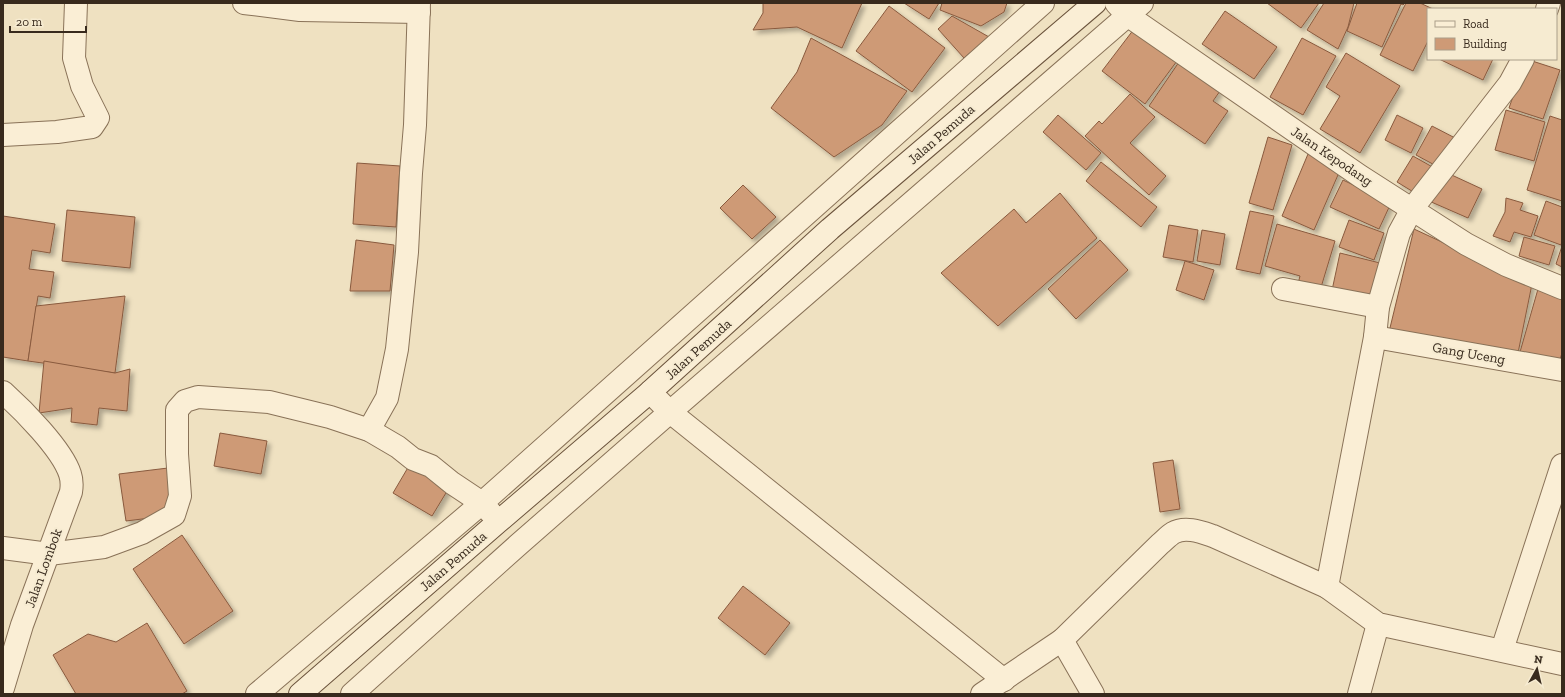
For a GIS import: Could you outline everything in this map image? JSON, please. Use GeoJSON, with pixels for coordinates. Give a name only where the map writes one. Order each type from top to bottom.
{"type":"FeatureCollection","features":[{"type":"Feature","properties":{"kind":"street"},"geometry":{"type":"LineString","coordinates":[[3,135],[57,132],[92,127],[98,118],[82,86],[74,58],[76,3]]}},
{"type":"Feature","properties":{"kind":"street"},"geometry":{"type":"LineString","coordinates":[[244,3],[300,10],[419,7],[415,126],[407,252],[397,349],[387,398],[369,430]]}},
{"type":"Feature","properties":{"kind":"street"},"geometry":{"type":"LineString","coordinates":[[257,694],[482,503],[1043,3]]}},
{"type":"Feature","properties":{"kind":"street","name":"Jalan Pemuda"},"geometry":{"type":"LineString","coordinates":[[300,694],[650,392],[830,229],[1095,3]]}},
{"type":"Feature","properties":{"kind":"street"},"geometry":{"type":"LineString","coordinates":[[352,694],[518,545],[1128,7]]}},
{"type":"Feature","properties":{"kind":"street","name":"Jalan Kepodang"},"geometry":{"type":"LineString","coordinates":[[1128,7],[1360,176],[1466,244],[1506,265],[1562,288]]}},
{"type":"Feature","properties":{"kind":"street"},"geometry":{"type":"LineString","coordinates":[[1328,587],[1375,337],[1378,307],[1399,233],[1412,209],[1510,82],[1522,60]]}},
{"type":"Feature","properties":{"kind":"street"},"geometry":{"type":"LineString","coordinates":[[1283,289],[1378,307]]}},
{"type":"Feature","properties":{"kind":"street","name":"Gang Uceng"},"geometry":{"type":"LineString","coordinates":[[1375,337],[1562,370]]}},
{"type":"Feature","properties":{"kind":"street","name":"Jalan Lombok"},"geometry":{"type":"LineString","coordinates":[[3,392],[30,418],[57,450],[66,465],[72,483],[71,492],[43,553],[3,688]]}},
{"type":"Feature","properties":{"kind":"street"},"geometry":{"type":"LineString","coordinates":[[650,392],[670,412],[1004,680]]}},
{"type":"Feature","properties":{"kind":"street"},"geometry":{"type":"LineString","coordinates":[[6,548],[43,553],[104,547],[142,533],[174,515],[180,496],[177,454],[177,410],[185,401],[198,397],[269,402],[330,417],[369,430],[398,447],[413,459],[431,466],[482,503],[498,522]]}},
{"type":"Feature","properties":{"kind":"street"},"geometry":{"type":"LineString","coordinates":[[1502,650],[1562,465]]}},
{"type":"Feature","properties":{"kind":"street"},"geometry":{"type":"LineString","coordinates":[[982,694],[1062,640],[1160,544],[1173,533],[1184,530],[1196,531],[1213,536],[1328,587],[1378,624],[1562,664]]}},
{"type":"Feature","properties":{"kind":"street"},"geometry":{"type":"LineString","coordinates":[[1359,694],[1378,624]]}},
{"type":"Feature","properties":{"kind":"street"},"geometry":{"type":"LineString","coordinates":[[1062,640],[1093,694]]}},
{"type":"Feature","properties":{"kind":"building"},"geometry":{"type":"Polygon","coordinates":[[[763,3],[862,3],[842,48],[797,27],[753,30],[763,13],[763,3]]]}},
{"type":"Feature","properties":{"kind":"building"},"geometry":{"type":"Polygon","coordinates":[[[904,3],[939,3],[929,19],[904,3]]]}},
{"type":"Feature","properties":{"kind":"building"},"geometry":{"type":"Polygon","coordinates":[[[942,3],[1007,3],[1004,12],[981,26],[940,10],[942,3]]]}},
{"type":"Feature","properties":{"kind":"building"},"geometry":{"type":"Polygon","coordinates":[[[1267,3],[1319,3],[1301,28],[1267,3]]]}},
{"type":"Feature","properties":{"kind":"building"},"geometry":{"type":"Polygon","coordinates":[[[1324,3],[1354,3],[1348,27],[1338,49],[1307,30],[1324,3]]]}},
{"type":"Feature","properties":{"kind":"building"},"geometry":{"type":"Polygon","coordinates":[[[1357,3],[1405,3],[1403,5],[1401,4],[1382,47],[1347,31],[1357,3]]]}},
{"type":"Feature","properties":{"kind":"building"},"geometry":{"type":"Polygon","coordinates":[[[1406,3],[1420,3],[1431,8],[1427,8],[1427,43],[1413,71],[1380,55],[1406,3]]]}},
{"type":"Feature","properties":{"kind":"building"},"geometry":{"type":"Polygon","coordinates":[[[889,6],[945,48],[912,92],[856,51],[889,6]]]}},
{"type":"Feature","properties":{"kind":"building"},"geometry":{"type":"Polygon","coordinates":[[[1225,11],[1277,47],[1254,79],[1202,44],[1225,11]]]}},
{"type":"Feature","properties":{"kind":"building"},"geometry":{"type":"Polygon","coordinates":[[[952,16],[989,37],[964,58],[938,29],[952,16]]]}},
{"type":"Feature","properties":{"kind":"building"},"geometry":{"type":"Polygon","coordinates":[[[1134,29],[1177,61],[1145,104],[1102,71],[1134,29]]]}},
{"type":"Feature","properties":{"kind":"building"},"geometry":{"type":"Polygon","coordinates":[[[811,38],[907,91],[882,125],[834,157],[771,108],[797,72],[811,38]]]}},
{"type":"Feature","properties":{"kind":"building"},"geometry":{"type":"Polygon","coordinates":[[[1302,38],[1336,56],[1303,115],[1270,97],[1302,38]]]}},
{"type":"Feature","properties":{"kind":"building"},"geometry":{"type":"Polygon","coordinates":[[[1346,53],[1400,86],[1360,153],[1320,129],[1340,96],[1326,87],[1346,53]]]}},
{"type":"Feature","properties":{"kind":"building"},"geometry":{"type":"Polygon","coordinates":[[[1441,60],[1493,60],[1483,80],[1441,60]]]}},
{"type":"Feature","properties":{"kind":"building"},"geometry":{"type":"Polygon","coordinates":[[[1526,60],[1560,70],[1543,119],[1509,108],[1526,60]]]}},
{"type":"Feature","properties":{"kind":"building"},"geometry":{"type":"Polygon","coordinates":[[[1179,62],[1220,91],[1213,101],[1228,111],[1205,144],[1149,106],[1179,62]]]}},
{"type":"Feature","properties":{"kind":"building"},"geometry":{"type":"Polygon","coordinates":[[[1130,94],[1155,117],[1130,143],[1166,176],[1149,195],[1085,136],[1099,121],[1102,124],[1130,94]]]}},
{"type":"Feature","properties":{"kind":"building"},"geometry":{"type":"Polygon","coordinates":[[[1506,110],[1545,122],[1534,161],[1495,150],[1506,110]]]}},
{"type":"Feature","properties":{"kind":"building"},"geometry":{"type":"Polygon","coordinates":[[[1058,115],[1101,153],[1086,170],[1043,132],[1058,115]]]}},
{"type":"Feature","properties":{"kind":"building"},"geometry":{"type":"Polygon","coordinates":[[[1397,115],[1423,128],[1411,153],[1385,140],[1397,115]]]}},
{"type":"Feature","properties":{"kind":"building"},"geometry":{"type":"Polygon","coordinates":[[[1550,116],[1562,120],[1562,201],[1527,190],[1550,116]]]}},
{"type":"Feature","properties":{"kind":"building"},"geometry":{"type":"Polygon","coordinates":[[[1432,126],[1457,139],[1442,169],[1416,155],[1432,126]]]}},
{"type":"Feature","properties":{"kind":"building"},"geometry":{"type":"Polygon","coordinates":[[[1268,137],[1292,145],[1273,210],[1249,203],[1268,137]]]}},
{"type":"Feature","properties":{"kind":"building"},"geometry":{"type":"Polygon","coordinates":[[[1308,154],[1341,168],[1314,230],[1282,216],[1308,154]]]}},
{"type":"Feature","properties":{"kind":"building"},"geometry":{"type":"Polygon","coordinates":[[[1413,156],[1436,169],[1420,196],[1397,182],[1413,156]]]}},
{"type":"Feature","properties":{"kind":"building"},"geometry":{"type":"Polygon","coordinates":[[[1101,162],[1157,207],[1141,227],[1086,181],[1101,162]]]}},
{"type":"Feature","properties":{"kind":"building"},"geometry":{"type":"Polygon","coordinates":[[[357,163],[400,166],[396,227],[353,224],[357,163]]]}},
{"type":"Feature","properties":{"kind":"building"},"geometry":{"type":"Polygon","coordinates":[[[1443,171],[1482,189],[1468,218],[1429,201],[1443,171]]]}},
{"type":"Feature","properties":{"kind":"building"},"geometry":{"type":"Polygon","coordinates":[[[1343,180],[1391,203],[1379,229],[1330,207],[1343,180]]]}},
{"type":"Feature","properties":{"kind":"building"},"geometry":{"type":"Polygon","coordinates":[[[743,185],[776,217],[752,239],[720,208],[743,185]]]}},
{"type":"Feature","properties":{"kind":"building"},"geometry":{"type":"Polygon","coordinates":[[[1060,193],[1097,238],[998,326],[941,273],[1014,209],[1026,223],[1060,193]]]}},
{"type":"Feature","properties":{"kind":"building"},"geometry":{"type":"Polygon","coordinates":[[[1506,198],[1523,203],[1520,210],[1538,216],[1531,237],[1514,232],[1510,242],[1493,236],[1505,212],[1506,198]]]}},
{"type":"Feature","properties":{"kind":"building"},"geometry":{"type":"Polygon","coordinates":[[[1546,201],[1562,207],[1561,245],[1534,235],[1546,201]]]}},
{"type":"Feature","properties":{"kind":"building"},"geometry":{"type":"Polygon","coordinates":[[[67,210],[135,217],[130,268],[62,261],[67,210]]]}},
{"type":"Feature","properties":{"kind":"building"},"geometry":{"type":"Polygon","coordinates":[[[1250,211],[1274,216],[1260,274],[1236,269],[1250,211]]]}},
{"type":"Feature","properties":{"kind":"building"},"geometry":{"type":"Polygon","coordinates":[[[3,216],[55,224],[50,253],[32,250],[29,269],[54,272],[50,298],[38,296],[28,361],[3,357],[3,216]]]}},
{"type":"Feature","properties":{"kind":"building"},"geometry":{"type":"Polygon","coordinates":[[[1349,220],[1384,233],[1374,260],[1339,247],[1349,220]]]}},
{"type":"Feature","properties":{"kind":"building"},"geometry":{"type":"Polygon","coordinates":[[[1277,224],[1335,241],[1319,294],[1297,287],[1300,276],[1265,266],[1277,224]]]}},
{"type":"Feature","properties":{"kind":"building"},"geometry":{"type":"Polygon","coordinates":[[[1169,225],[1198,230],[1193,262],[1163,257],[1169,225]]]}},
{"type":"Feature","properties":{"kind":"building"},"geometry":{"type":"Polygon","coordinates":[[[1414,229],[1532,284],[1517,358],[1389,332],[1414,229]]]}},
{"type":"Feature","properties":{"kind":"building"},"geometry":{"type":"Polygon","coordinates":[[[1202,230],[1225,234],[1220,265],[1197,261],[1202,230]]]}},
{"type":"Feature","properties":{"kind":"building"},"geometry":{"type":"Polygon","coordinates":[[[1524,237],[1555,246],[1549,265],[1519,256],[1524,237]]]}},
{"type":"Feature","properties":{"kind":"building"},"geometry":{"type":"Polygon","coordinates":[[[356,240],[394,245],[390,291],[350,291],[356,240]]]}},
{"type":"Feature","properties":{"kind":"building"},"geometry":{"type":"Polygon","coordinates":[[[1100,240],[1128,270],[1076,319],[1048,289],[1100,240]]]}},
{"type":"Feature","properties":{"kind":"building"},"geometry":{"type":"Polygon","coordinates":[[[1562,246],[1562,267],[1556,264],[1562,246]]]}},
{"type":"Feature","properties":{"kind":"building"},"geometry":{"type":"Polygon","coordinates":[[[1340,253],[1384,264],[1375,305],[1331,295],[1340,253]]]}},
{"type":"Feature","properties":{"kind":"building"},"geometry":{"type":"Polygon","coordinates":[[[1185,261],[1214,270],[1204,300],[1176,290],[1185,261]]]}},
{"type":"Feature","properties":{"kind":"building"},"geometry":{"type":"Polygon","coordinates":[[[1538,289],[1562,296],[1562,353],[1559,363],[1520,352],[1538,289]]]}},
{"type":"Feature","properties":{"kind":"building"},"geometry":{"type":"Polygon","coordinates":[[[125,296],[115,373],[28,361],[36,306],[125,296]]]}},
{"type":"Feature","properties":{"kind":"building"},"geometry":{"type":"Polygon","coordinates":[[[44,361],[115,373],[130,369],[127,411],[99,408],[97,425],[71,422],[72,408],[39,413],[44,361]]]}},
{"type":"Feature","properties":{"kind":"building"},"geometry":{"type":"Polygon","coordinates":[[[220,433],[267,441],[261,474],[214,466],[220,433]]]}},
{"type":"Feature","properties":{"kind":"building"},"geometry":{"type":"Polygon","coordinates":[[[413,459],[452,483],[432,516],[393,493],[413,459]]]}},
{"type":"Feature","properties":{"kind":"building"},"geometry":{"type":"Polygon","coordinates":[[[1173,460],[1180,509],[1160,512],[1153,463],[1173,460]]]}},
{"type":"Feature","properties":{"kind":"building"},"geometry":{"type":"Polygon","coordinates":[[[168,468],[174,515],[126,521],[119,474],[168,468]]]}},
{"type":"Feature","properties":{"kind":"building"},"geometry":{"type":"Polygon","coordinates":[[[182,535],[233,611],[184,644],[133,569],[182,535]]]}},
{"type":"Feature","properties":{"kind":"building"},"geometry":{"type":"Polygon","coordinates":[[[743,586],[790,623],[765,655],[718,618],[743,586]]]}},
{"type":"Feature","properties":{"kind":"building"},"geometry":{"type":"Polygon","coordinates":[[[147,623],[187,691],[182,694],[76,694],[53,655],[88,634],[116,642],[147,623]]]}}]}
